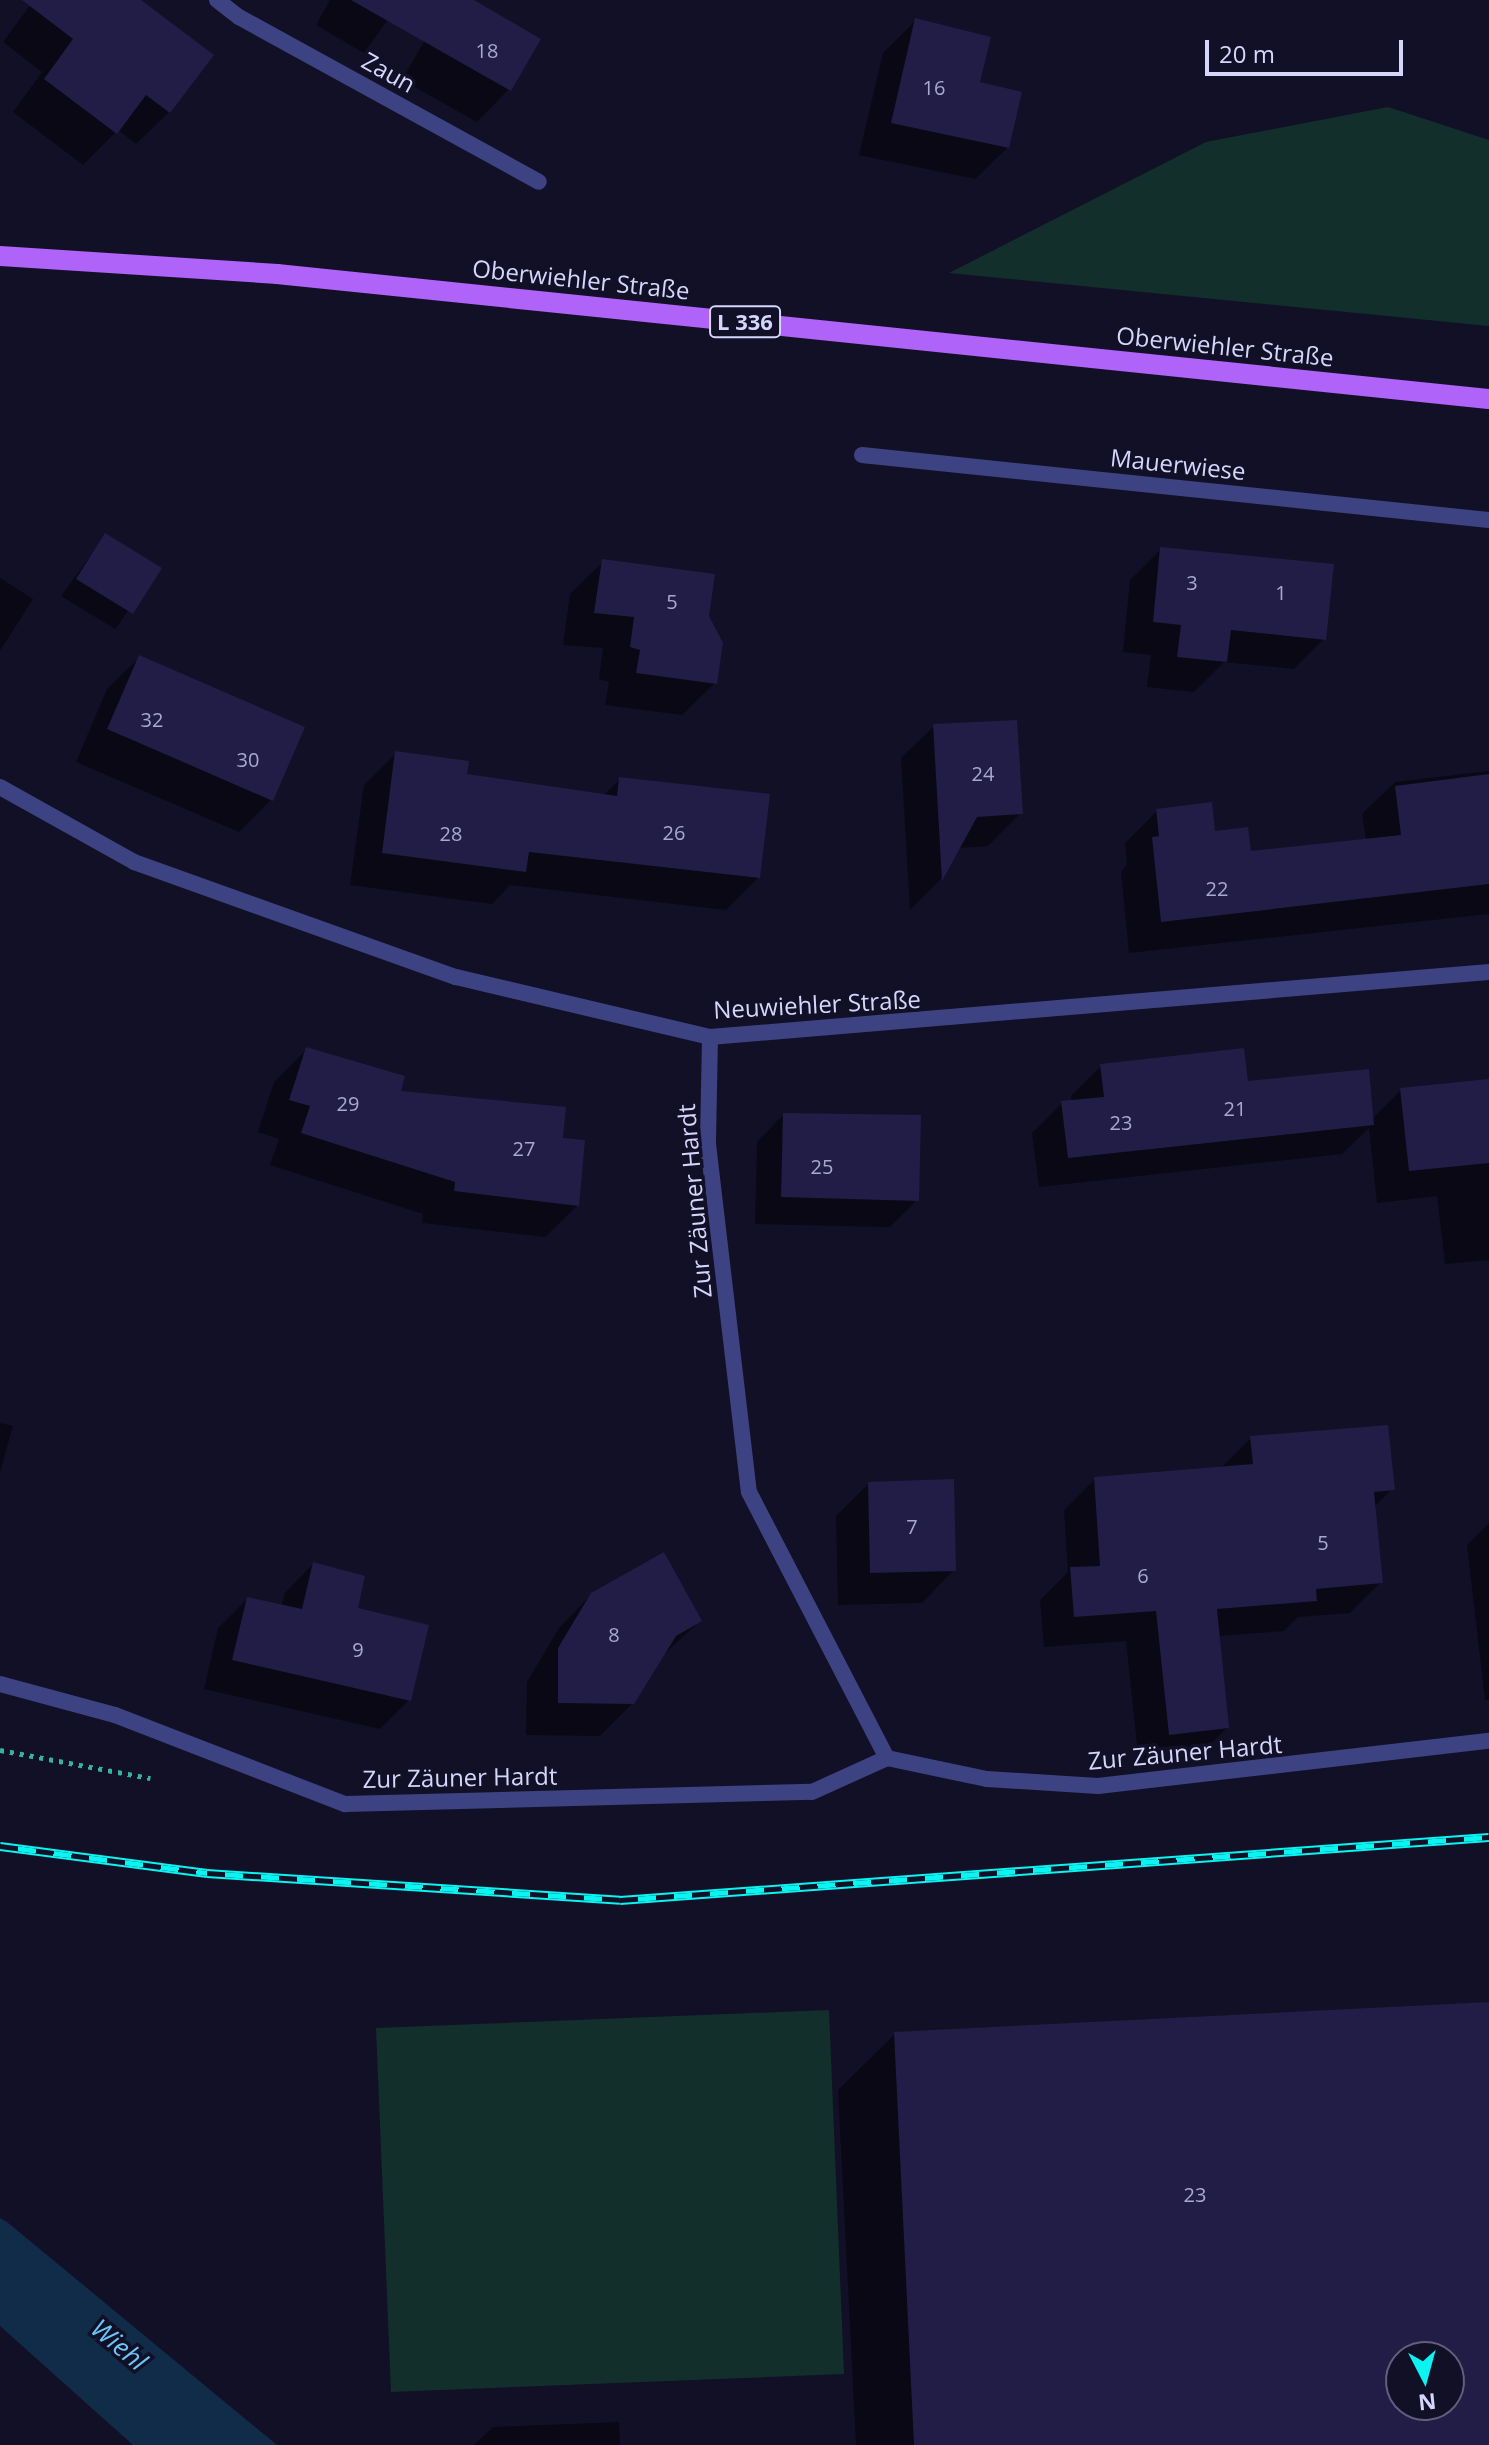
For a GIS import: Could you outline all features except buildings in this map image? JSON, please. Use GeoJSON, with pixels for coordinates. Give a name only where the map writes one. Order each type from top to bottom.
{"type":"FeatureCollection","features":[{"type":"Feature","properties":{"kind":"main road","name":"Oberwiehler Straße"},"geometry":{"type":"LineString","coordinates":[[0,256],[277,274],[1489,399]]}},
{"type":"Feature","properties":{"kind":"street","name":"Zaun"},"geometry":{"type":"LineString","coordinates":[[217,0],[239,17],[539,182]]}},
{"type":"Feature","properties":{"kind":"street","name":"Mauerwiese"},"geometry":{"type":"LineString","coordinates":[[862,455],[1489,520]]}},
{"type":"Feature","properties":{"kind":"street","name":"Neuwiehler Straße"},"geometry":{"type":"LineString","coordinates":[[0,787],[134,862],[456,977],[710,1037],[1489,972]]}},
{"type":"Feature","properties":{"kind":"street","name":"Zur Zäuner Hardt"},"geometry":{"type":"LineString","coordinates":[[710,1037],[708,1144],[749,1492],[887,1758]]}},
{"type":"Feature","properties":{"kind":"street","name":"Zur Zäuner Hardt"},"geometry":{"type":"LineString","coordinates":[[0,1684],[115,1715],[345,1804],[812,1792],[887,1758],[987,1779],[1098,1786],[1489,1741]]}},
{"type":"Feature","properties":{"kind":"green space"},"geometry":{"type":"Polygon","coordinates":[[[1388,107],[1489,140],[1489,326],[949,273],[1206,142],[1388,107]]]}},
{"type":"Feature","properties":{"kind":"green space"},"geometry":{"type":"Polygon","coordinates":[[[829,2010],[844,2374],[391,2392],[376,2028],[829,2010]]]}},
{"type":"Feature","properties":{"kind":"water","name":"Wiehl"},"geometry":{"type":"Polygon","coordinates":[[[0,2218],[277,2445],[133,2445],[0,2326],[0,2218]]]}},
{"type":"Feature","properties":{"kind":"railway"},"geometry":{"type":"LineString","coordinates":[[0,1846],[207,1873],[620,1900],[1489,1837]]}}]}
